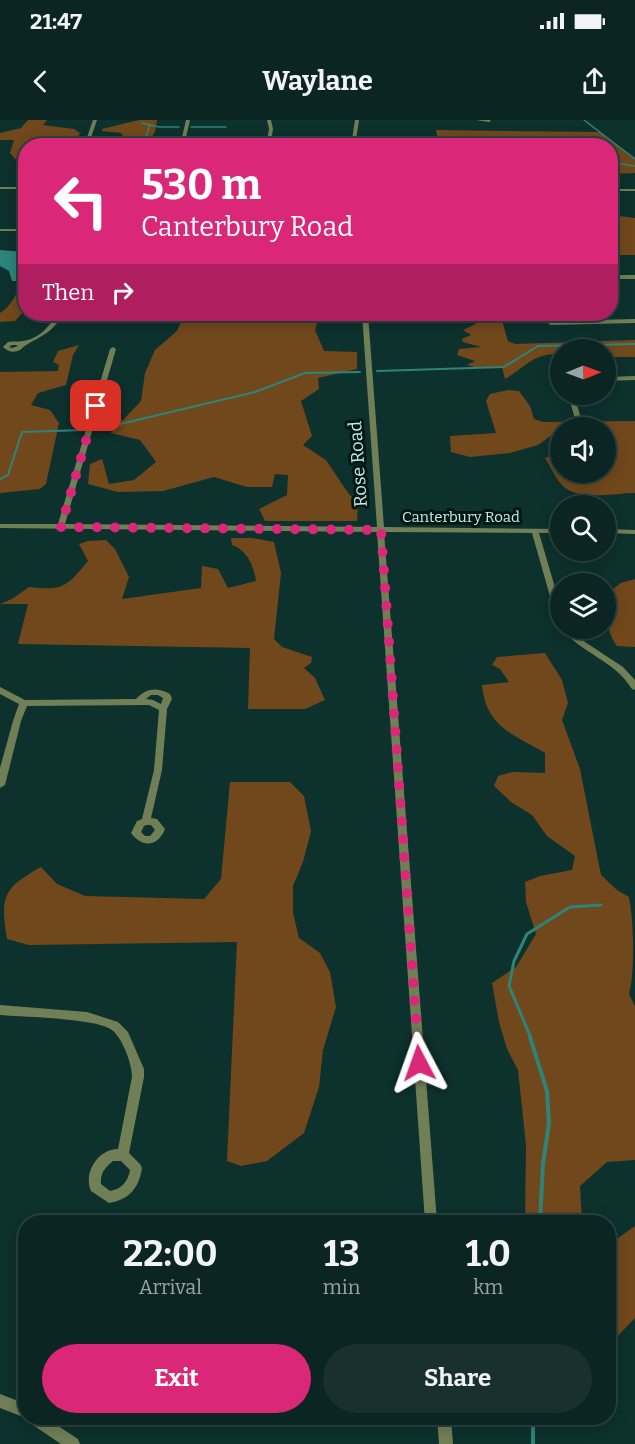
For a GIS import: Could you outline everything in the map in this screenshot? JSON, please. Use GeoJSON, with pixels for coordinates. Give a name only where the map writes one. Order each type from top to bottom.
{"type":"FeatureCollection","features":[{"type":"Feature","properties":{"kind":"street"},"geometry":{"type":"LineString","coordinates":[[89,138],[95,120]]}},
{"type":"Feature","properties":{"kind":"street"},"geometry":{"type":"LineString","coordinates":[[184,138],[188,120]]}},
{"type":"Feature","properties":{"kind":"street"},"geometry":{"type":"LineString","coordinates":[[269,120],[269,138]]}},
{"type":"Feature","properties":{"kind":"street"},"geometry":{"type":"LineString","coordinates":[[354,138],[357,120]]}},
{"type":"Feature","properties":{"kind":"street"},"geometry":{"type":"LineString","coordinates":[[477,120],[489,121]]}},
{"type":"Feature","properties":{"kind":"street"},"geometry":{"type":"LineString","coordinates":[[0,188],[18,188]]}},
{"type":"Feature","properties":{"kind":"street"},"geometry":{"type":"LineString","coordinates":[[618,190],[635,190]]}},
{"type":"Feature","properties":{"kind":"street"},"geometry":{"type":"LineString","coordinates":[[0,230],[18,230]]}},
{"type":"Feature","properties":{"kind":"street"},"geometry":{"type":"LineString","coordinates":[[618,277],[635,277]]}},
{"type":"Feature","properties":{"kind":"street"},"geometry":{"type":"LineString","coordinates":[[21,344],[47,333],[54,321]]}},
{"type":"Feature","properties":{"kind":"street","name":"Rose Road"},"geometry":{"type":"LineString","coordinates":[[366,321],[430,1215]]}},
{"type":"Feature","properties":{"kind":"street"},"geometry":{"type":"LineString","coordinates":[[550,321],[551,323],[635,321]]}},
{"type":"Feature","properties":{"kind":"street"},"geometry":{"type":"LineString","coordinates":[[61,527],[113,349]]}},
{"type":"Feature","properties":{"kind":"street"},"geometry":{"type":"LineString","coordinates":[[616,379],[635,378]]}},
{"type":"Feature","properties":{"kind":"street","name":"Canterbury Road"},"geometry":{"type":"LineString","coordinates":[[0,526],[550,531]]}},
{"type":"Feature","properties":{"kind":"street"},"geometry":{"type":"LineString","coordinates":[[536,531],[550,581]]}},
{"type":"Feature","properties":{"kind":"street"},"geometry":{"type":"LineString","coordinates":[[616,531],[635,532]]}},
{"type":"Feature","properties":{"kind":"street"},"geometry":{"type":"LineString","coordinates":[[574,639],[621,666],[635,687]]}},
{"type":"Feature","properties":{"kind":"street"},"geometry":{"type":"LineString","coordinates":[[0,690],[24,703],[139,701],[156,703],[164,709],[158,770],[146,821]]}},
{"type":"Feature","properties":{"kind":"street"},"geometry":{"type":"LineString","coordinates":[[0,785],[24,703]]}},
{"type":"Feature","properties":{"kind":"street"},"geometry":{"type":"LineString","coordinates":[[0,1010],[87,1017],[114,1025],[124,1035],[138,1069],[138,1077],[123,1155]]}},
{"type":"Feature","properties":{"kind":"street"},"geometry":{"type":"LineString","coordinates":[[0,1401],[18,1408]]}},
{"type":"Feature","properties":{"kind":"street"},"geometry":{"type":"LineString","coordinates":[[45,1425],[73,1444]]}},
{"type":"Feature","properties":{"kind":"street"},"geometry":{"type":"LineString","coordinates":[[445,1425],[446,1444]]}},
{"type":"Feature","properties":{"kind":"shaded area"},"geometry":{"type":"Polygon","coordinates":[[[28,120],[47,120],[43,125],[74,129],[80,133],[78,138],[18,138],[18,159],[15,159],[10,153],[14,140],[0,140],[0,133],[21,128],[28,120]]]}},
{"type":"Feature","properties":{"kind":"shaded area"},"geometry":{"type":"Polygon","coordinates":[[[139,120],[157,120],[155,132],[151,138],[121,138],[123,136],[121,133],[102,131],[102,129],[139,120]]]}},
{"type":"Feature","properties":{"kind":"shaded area"},"geometry":{"type":"Polygon","coordinates":[[[436,130],[600,132],[608,138],[437,138],[436,130]]]}},
{"type":"Feature","properties":{"kind":"shaded area"},"geometry":{"type":"Polygon","coordinates":[[[618,146],[635,159],[635,173],[618,174],[618,146]]]}},
{"type":"Feature","properties":{"kind":"shaded area"},"geometry":{"type":"Polygon","coordinates":[[[618,216],[635,218],[635,255],[618,255],[618,216]]]}},
{"type":"Feature","properties":{"kind":"shaded area"},"geometry":{"type":"Polygon","coordinates":[[[0,250],[18,251],[18,281],[12,281],[9,271],[0,266],[0,250]]]}},
{"type":"Feature","properties":{"kind":"shaded area"},"geometry":{"type":"Polygon","coordinates":[[[18,290],[18,318],[15,321],[0,322],[0,313],[18,290]]]}},
{"type":"Feature","properties":{"kind":"shaded area"},"geometry":{"type":"Polygon","coordinates":[[[182,321],[338,321],[317,323],[315,330],[324,351],[357,352],[357,369],[318,378],[319,389],[301,401],[312,436],[303,445],[326,460],[348,493],[358,503],[357,521],[265,521],[259,509],[287,495],[288,475],[275,474],[272,487],[247,487],[214,477],[163,491],[118,492],[88,484],[90,464],[102,459],[109,484],[134,480],[156,462],[140,440],[111,433],[113,421],[123,420],[141,401],[145,373],[155,350],[177,331],[182,321]]]}},
{"type":"Feature","properties":{"kind":"shaded area"},"geometry":{"type":"Polygon","coordinates":[[[473,321],[502,321],[508,341],[515,344],[550,343],[550,354],[531,361],[505,379],[502,367],[478,368],[467,365],[475,361],[457,355],[459,349],[481,347],[463,342],[462,339],[471,335],[463,330],[476,324],[473,321]]]}},
{"type":"Feature","properties":{"kind":"shaded area"},"geometry":{"type":"Polygon","coordinates":[[[635,340],[635,357],[616,357],[616,341],[635,340]]]}},
{"type":"Feature","properties":{"kind":"shaded area"},"geometry":{"type":"Polygon","coordinates":[[[79,345],[73,355],[66,385],[38,393],[31,405],[50,410],[59,423],[46,484],[40,489],[0,493],[0,372],[58,371],[59,365],[53,362],[58,351],[79,345]]]}},
{"type":"Feature","properties":{"kind":"shaded area"},"geometry":{"type":"Polygon","coordinates":[[[508,390],[519,391],[530,406],[534,419],[550,422],[550,437],[538,445],[510,453],[470,457],[451,452],[450,436],[496,433],[486,401],[490,394],[508,390]]]}},
{"type":"Feature","properties":{"kind":"shaded area"},"geometry":{"type":"Polygon","coordinates":[[[616,421],[635,421],[635,493],[589,495],[579,494],[560,483],[616,483],[616,421]]]}},
{"type":"Feature","properties":{"kind":"shaded area"},"geometry":{"type":"Polygon","coordinates":[[[550,456],[550,467],[545,458],[550,456]]]}},
{"type":"Feature","properties":{"kind":"shaded area"},"geometry":{"type":"Polygon","coordinates":[[[231,538],[252,538],[274,542],[281,573],[274,639],[282,647],[312,657],[311,663],[304,668],[315,678],[325,700],[305,709],[248,709],[250,648],[18,644],[28,604],[0,604],[29,587],[50,588],[69,582],[88,561],[79,544],[88,541],[106,540],[115,549],[129,577],[122,599],[201,588],[202,566],[218,569],[228,588],[256,581],[249,559],[232,545],[231,538]]]}},
{"type":"Feature","properties":{"kind":"shaded area"},"geometry":{"type":"Polygon","coordinates":[[[635,579],[635,647],[617,646],[613,639],[616,639],[616,587],[635,579]]]}},
{"type":"Feature","properties":{"kind":"shaded area"},"geometry":{"type":"Polygon","coordinates":[[[545,653],[562,680],[568,703],[562,720],[580,769],[601,875],[617,890],[629,897],[633,960],[629,994],[635,1006],[635,1160],[607,1162],[580,1186],[582,1215],[525,1215],[526,1145],[518,1070],[507,1049],[499,1022],[492,983],[516,967],[536,934],[526,902],[525,882],[540,876],[572,870],[575,856],[547,836],[532,815],[511,802],[494,786],[498,776],[512,772],[545,773],[545,753],[503,728],[489,711],[482,685],[509,682],[500,669],[492,665],[497,657],[545,653]]]}},
{"type":"Feature","properties":{"kind":"shaded area"},"geometry":{"type":"Polygon","coordinates":[[[230,782],[290,782],[304,796],[311,831],[303,862],[293,886],[293,913],[299,938],[320,953],[330,972],[336,1007],[323,1050],[319,1087],[304,1133],[267,1161],[241,1166],[227,1161],[237,942],[29,945],[7,939],[4,913],[7,895],[12,888],[28,874],[41,867],[57,884],[85,896],[204,899],[221,879],[230,782]]]}},
{"type":"Feature","properties":{"kind":"shaded area"},"geometry":{"type":"Polygon","coordinates":[[[635,1226],[635,1318],[616,1338],[616,1238],[635,1226]]]}},
{"type":"Feature","properties":{"kind":"waterway"},"geometry":{"type":"LineString","coordinates":[[584,120],[608,138]]}},
{"type":"Feature","properties":{"kind":"waterway"},"geometry":{"type":"LineString","coordinates":[[142,123],[159,127],[179,127]]}},
{"type":"Feature","properties":{"kind":"waterway"},"geometry":{"type":"LineString","coordinates":[[146,138],[150,125]]}},
{"type":"Feature","properties":{"kind":"waterway"},"geometry":{"type":"LineString","coordinates":[[191,127],[226,127]]}},
{"type":"Feature","properties":{"kind":"waterway"},"geometry":{"type":"LineString","coordinates":[[618,146],[635,159]]}},
{"type":"Feature","properties":{"kind":"waterway"},"geometry":{"type":"LineString","coordinates":[[618,163],[635,166]]}},
{"type":"Feature","properties":{"kind":"waterway"},"geometry":{"type":"LineString","coordinates":[[377,371],[504,367],[538,346],[635,344]]}},
{"type":"Feature","properties":{"kind":"waterway"},"geometry":{"type":"LineString","coordinates":[[95,430],[255,392],[305,373],[360,372]]}},
{"type":"Feature","properties":{"kind":"waterway"},"geometry":{"type":"LineString","coordinates":[[0,479],[8,475],[22,432],[84,430]]}},
{"type":"Feature","properties":{"kind":"waterway"},"geometry":{"type":"LineString","coordinates":[[531,1038],[509,986],[514,961],[527,934],[570,907],[601,905]]}},
{"type":"Feature","properties":{"kind":"waterway"},"geometry":{"type":"LineString","coordinates":[[530,1037],[547,1091],[549,1123],[543,1164],[540,1215]]}},
{"type":"Feature","properties":{"kind":"waterway"},"geometry":{"type":"LineString","coordinates":[[533,1425],[533,1444]]}},
{"type":"Feature","properties":{"kind":"route"},"geometry":{"type":"LineString","coordinates":[[96,406],[61,527],[381,530],[419,1063]]}}]}
